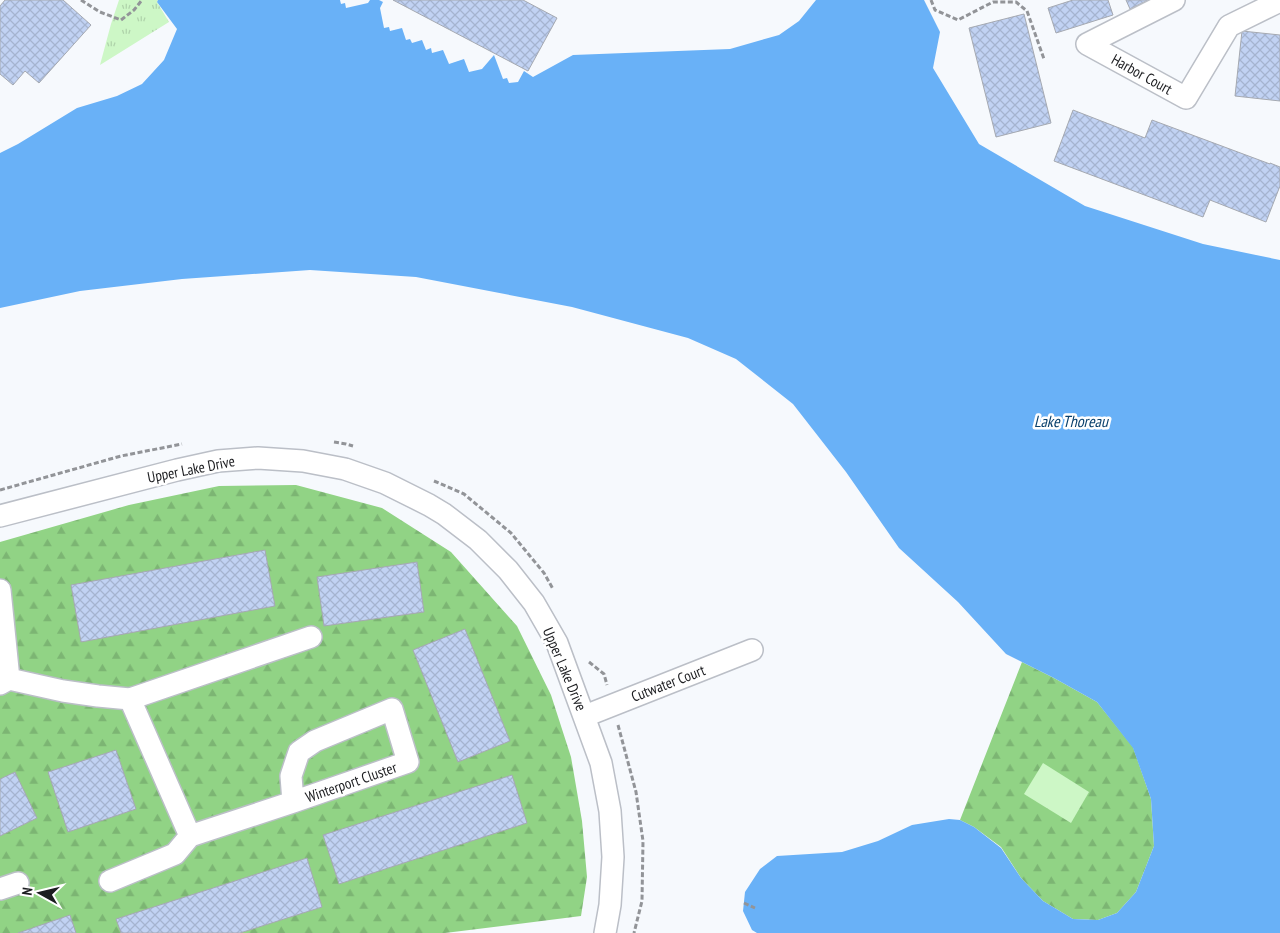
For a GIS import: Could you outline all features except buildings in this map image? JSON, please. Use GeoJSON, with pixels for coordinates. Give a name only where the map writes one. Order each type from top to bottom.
{"type":"FeatureCollection","features":[{"type":"Feature","properties":{"kind":"street","name":"Harbor Court"},"geometry":{"type":"LineString","coordinates":[[1174,0],[1087,44],[1186,98],[1229,26],[1280,1]]}},
{"type":"Feature","properties":{"kind":"street","name":"Upper Lake Drive"},"geometry":{"type":"LineString","coordinates":[[0,516],[177,470],[218,461],[258,458],[304,461],[345,469],[385,483],[444,514],[478,540],[508,570],[534,603],[557,643],[601,764],[610,811],[613,857],[610,905],[605,933]]}},
{"type":"Feature","properties":{"kind":"street"},"geometry":{"type":"LineString","coordinates":[[0,590],[5,681],[63,691],[130,699],[310,637]]}},
{"type":"Feature","properties":{"kind":"street","name":"Cutwater Court"},"geometry":{"type":"LineString","coordinates":[[585,716],[752,650]]}},
{"type":"Feature","properties":{"kind":"street"},"geometry":{"type":"LineString","coordinates":[[110,881],[175,854],[190,836],[130,699]]}},
{"type":"Feature","properties":{"kind":"street","name":"Winterport Cluster"},"geometry":{"type":"LineString","coordinates":[[190,836],[293,802],[408,762],[392,709],[316,741],[299,752],[290,776],[293,802]]}},
{"type":"Feature","properties":{"kind":"path"},"geometry":{"type":"LineString","coordinates":[[81,0],[100,12],[121,20],[134,10],[142,0]]}},
{"type":"Feature","properties":{"kind":"path"},"geometry":{"type":"LineString","coordinates":[[931,0],[935,10],[958,20],[993,2],[1016,2],[1027,11],[1044,59]]}},
{"type":"Feature","properties":{"kind":"path"},"geometry":{"type":"LineString","coordinates":[[328,442],[346,444],[355,448]]}},
{"type":"Feature","properties":{"kind":"path"},"geometry":{"type":"LineString","coordinates":[[0,490],[121,456],[184,444]]}},
{"type":"Feature","properties":{"kind":"path"},"geometry":{"type":"LineString","coordinates":[[433,480],[464,494],[511,533],[544,573],[553,589]]}},
{"type":"Feature","properties":{"kind":"path"},"geometry":{"type":"LineString","coordinates":[[586,655],[590,663],[604,674],[612,705]]}},
{"type":"Feature","properties":{"kind":"path"},"geometry":{"type":"LineString","coordinates":[[744,903],[755,908]]}},
{"type":"Feature","properties":{"kind":"green space"},"geometry":{"type":"Polygon","coordinates":[[[119,0],[158,0],[157,2],[169,22],[100,65],[111,24],[119,0]]]}},
{"type":"Feature","properties":{"kind":"green space"},"geometry":{"type":"Polygon","coordinates":[[[296,485],[382,508],[451,552],[517,626],[551,695],[571,757],[582,821],[587,877],[581,916],[445,933],[0,933],[0,542],[129,505],[219,486],[296,485]]]}},
{"type":"Feature","properties":{"kind":"green space"},"geometry":{"type":"Polygon","coordinates":[[[1022,662],[1097,702],[1133,747],[1151,799],[1154,846],[1136,892],[1117,913],[1098,920],[1073,919],[1043,901],[1021,878],[1001,847],[974,827],[960,820],[1022,662]]]}},
{"type":"Feature","properties":{"kind":"green space"},"geometry":{"type":"Polygon","coordinates":[[[1043,763],[1089,792],[1071,823],[1024,794],[1043,763]]]}},
{"type":"Feature","properties":{"kind":"water","name":"Lake Thoreau"},"geometry":{"type":"Polygon","coordinates":[[[158,0],[340,0],[341,4],[345,3],[346,8],[368,3],[370,0],[379,0],[383,2],[380,8],[384,28],[389,27],[390,31],[402,28],[406,40],[410,39],[412,43],[422,40],[426,50],[431,48],[432,53],[443,50],[449,64],[464,59],[469,72],[482,69],[494,55],[503,79],[507,78],[509,83],[518,82],[524,71],[533,77],[573,55],[730,49],[779,35],[799,21],[816,0],[924,0],[940,32],[933,68],[979,144],[1085,206],[1203,244],[1280,260],[1280,933],[757,933],[752,930],[743,911],[745,892],[760,869],[777,856],[842,852],[878,841],[912,825],[949,819],[960,820],[974,827],[1001,848],[1021,878],[1043,901],[1073,919],[1098,920],[1117,913],[1136,892],[1154,846],[1151,799],[1133,748],[1097,702],[1006,654],[958,602],[899,548],[846,472],[793,404],[736,359],[688,338],[572,307],[416,277],[310,270],[182,279],[80,291],[0,308],[0,153],[77,108],[117,96],[142,84],[164,60],[177,29],[157,2],[158,0]]]}}]}
